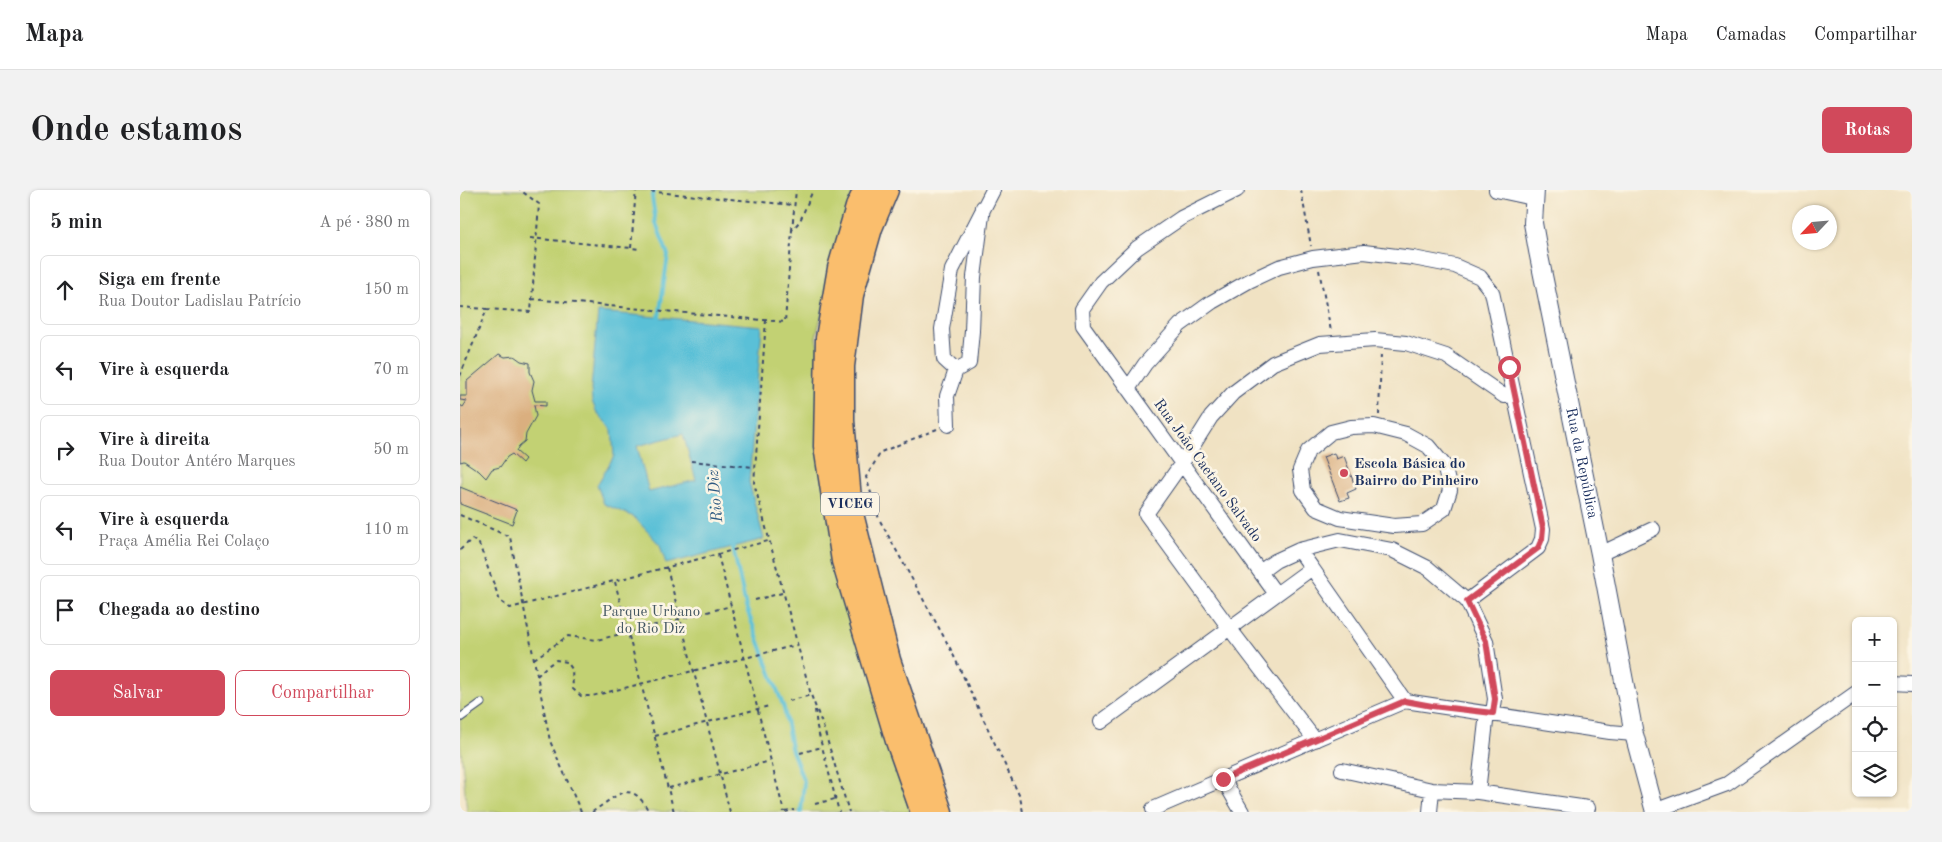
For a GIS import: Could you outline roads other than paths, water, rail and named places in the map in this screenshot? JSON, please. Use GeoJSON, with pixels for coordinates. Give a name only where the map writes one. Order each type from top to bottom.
{"type":"FeatureCollection","features":[{"type":"Feature","properties":{"kind":"highway","name":"VICEG"},"geometry":{"type":"LineString","coordinates":[[865,190],[857,207],[839,268],[827,338],[825,446],[843,561],[897,741],[922,812]]}},
{"type":"Feature","properties":{"kind":"highway","name":"VICEG"},"geometry":{"type":"LineString","coordinates":[[887,190],[871,228],[852,295],[843,366],[843,421],[851,510],[889,660],[942,812]]}},
{"type":"Feature","properties":{"kind":"street"},"geometry":{"type":"LineString","coordinates":[[956,370],[944,359],[942,329],[952,270],[983,207],[994,190]]}},
{"type":"Feature","properties":{"kind":"street","name":"Rua João Caetano Salvado"},"geometry":{"type":"LineString","coordinates":[[1236,190],[1181,218],[1137,248],[1101,282],[1082,309],[1083,326],[1276,594]]}},
{"type":"Feature","properties":{"kind":"street"},"geometry":{"type":"LineString","coordinates":[[1496,190],[1534,194]]}},
{"type":"Feature","properties":{"kind":"street","name":"Rua da República"},"geometry":{"type":"LineString","coordinates":[[1534,194],[1533,223],[1538,251],[1600,554],[1634,734],[1655,811]]}},
{"type":"Feature","properties":{"kind":"street"},"geometry":{"type":"LineString","coordinates":[[948,425],[946,396],[956,370],[969,363],[974,277],[983,207]]}},
{"type":"Feature","properties":{"kind":"street"},"geometry":{"type":"LineString","coordinates":[[1128,389],[1145,364],[1180,325],[1212,302],[1249,280],[1279,267],[1315,258],[1364,252],[1422,259],[1455,266],[1480,277],[1492,292],[1543,528],[1542,539],[1538,548],[1467,601]]}},
{"type":"Feature","properties":{"kind":"street"},"geometry":{"type":"LineString","coordinates":[[1315,740],[1230,629],[1146,514],[1182,463],[1211,417],[1232,392],[1273,363],[1320,344],[1381,340],[1406,343],[1446,356],[1504,396],[1514,395]]}},
{"type":"Feature","properties":{"kind":"street"},"geometry":{"type":"LineString","coordinates":[[1351,427],[1379,427],[1406,434],[1428,446],[1444,465],[1450,490],[1444,509],[1422,524],[1394,526],[1340,518],[1316,508],[1303,490],[1300,470],[1308,451],[1331,432],[1351,427]]}},
{"type":"Feature","properties":{"kind":"street"},"geometry":{"type":"LineString","coordinates":[[1340,518],[1340,540]]}},
{"type":"Feature","properties":{"kind":"street"},"geometry":{"type":"LineString","coordinates":[[1392,550],[1394,526]]}},
{"type":"Feature","properties":{"kind":"street"},"geometry":{"type":"LineString","coordinates":[[1600,554],[1653,529]]}},
{"type":"Feature","properties":{"kind":"street"},"geometry":{"type":"LineString","coordinates":[[1260,572],[1275,561],[1299,550],[1340,540],[1392,550],[1428,568],[1467,601],[1486,641],[1495,699],[1490,713],[1478,792]]}},
{"type":"Feature","properties":{"kind":"street"},"geometry":{"type":"LineString","coordinates":[[1299,550],[1405,701]]}},
{"type":"Feature","properties":{"kind":"street"},"geometry":{"type":"LineString","coordinates":[[1100,722],[1312,568]]}},
{"type":"Feature","properties":{"kind":"street"},"geometry":{"type":"LineString","coordinates":[[1897,683],[1912,684]]}},
{"type":"Feature","properties":{"kind":"street"},"geometry":{"type":"LineString","coordinates":[[1655,811],[1727,784],[1852,696]]}},
{"type":"Feature","properties":{"kind":"street"},"geometry":{"type":"LineString","coordinates":[[1153,809],[1405,701],[1634,734]]}},
{"type":"Feature","properties":{"kind":"street"},"geometry":{"type":"LineString","coordinates":[[1342,770],[1432,790],[1478,792],[1588,808]]}},
{"type":"Feature","properties":{"kind":"street"},"geometry":{"type":"LineString","coordinates":[[1223,779],[1242,812]]}},
{"type":"Feature","properties":{"kind":"street"},"geometry":{"type":"LineString","coordinates":[[1430,812],[1432,790]]}},
{"type":"Feature","properties":{"kind":"lane"},"geometry":{"type":"LineString","coordinates":[[460,718],[482,703]]}},
{"type":"Feature","properties":{"kind":"water"},"geometry":{"type":"Polygon","coordinates":[[[598,312],[762,326],[749,482],[764,539],[666,564],[660,545],[634,517],[604,504],[597,485],[614,456],[612,430],[596,411],[592,401],[591,389],[598,312]],[[683,434],[637,446],[649,492],[696,480],[683,434]]]}},
{"type":"Feature","properties":{"kind":"waterway","name":"Rio Diz"},"geometry":{"type":"LineString","coordinates":[[655,190],[652,197],[656,223],[668,255],[660,321]]}},
{"type":"Feature","properties":{"kind":"waterway","name":"Rio Diz"},"geometry":{"type":"LineString","coordinates":[[732,543],[746,607],[784,708],[791,748],[804,782],[801,812]]}},
{"type":"Feature","properties":{"kind":"place","name":"Escola Básica do Bairro do Pinheiro"},"geometry":{"type":"Point","coordinates":[1344,473]}},
{"type":"Feature","properties":{"kind":"park label","name":"Parque Urbano do Rio Diz"},"geometry":{"type":"Point","coordinates":[651,620]}}]}
